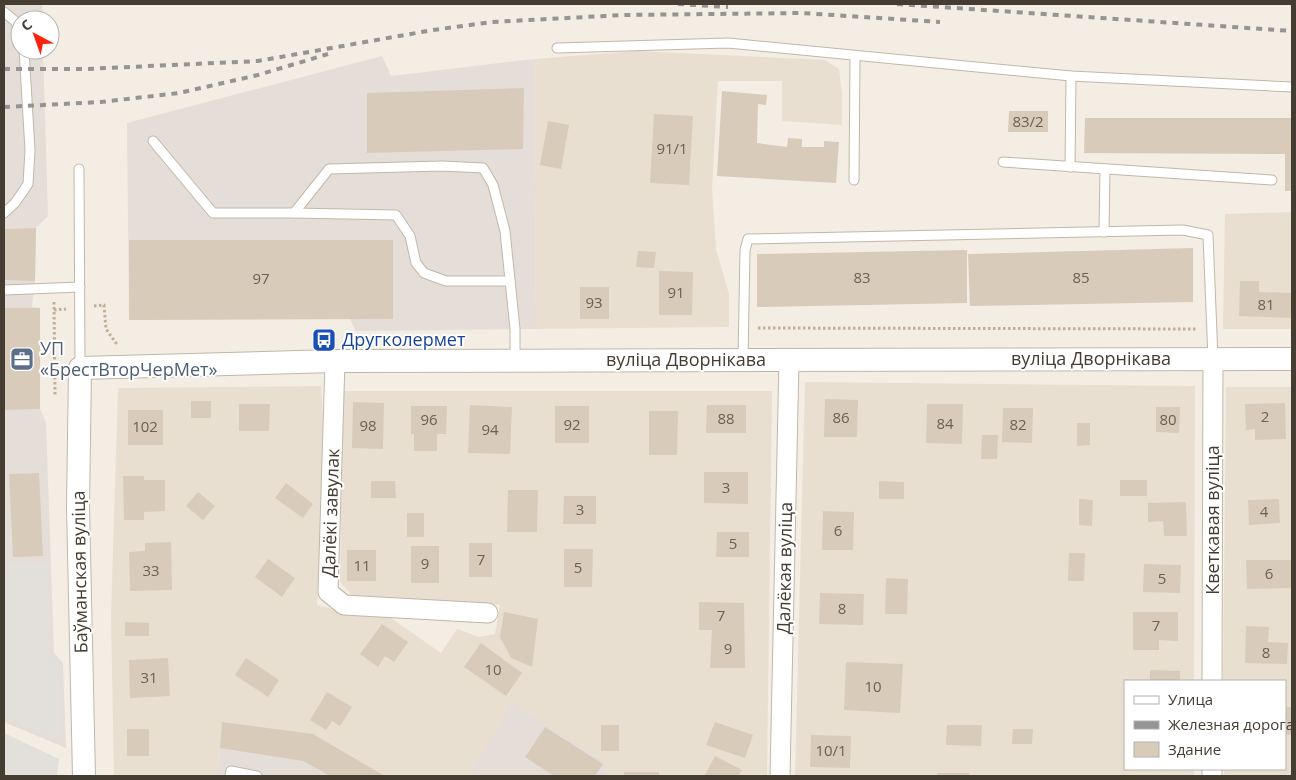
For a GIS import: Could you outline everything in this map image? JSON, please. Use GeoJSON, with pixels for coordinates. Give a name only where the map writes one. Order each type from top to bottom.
{"type":"FeatureCollection","features":[{"type":"Feature","properties":{"kind":"street","name":"Кветкавая вуліца"},"geometry":{"type":"LineString","coordinates":[[1212,680],[1213,359]]}},
{"type":"Feature","properties":{"kind":"street","name":"вуліца Дворнікава"},"geometry":{"type":"LineString","coordinates":[[80,368],[335,361],[1292,359]]}},
{"type":"Feature","properties":{"kind":"street","name":"Далёкая вуліца"},"geometry":{"type":"LineString","coordinates":[[780,776],[789,360]]}},
{"type":"Feature","properties":{"kind":"street","name":"Далёкі завулак"},"geometry":{"type":"LineString","coordinates":[[335,361],[328,592],[344,605],[488,613]]}},
{"type":"Feature","properties":{"kind":"street","name":"Баўманская вуліца"},"geometry":{"type":"LineString","coordinates":[[80,368],[78,507],[84,776]]}},
{"type":"Feature","properties":{"kind":"lane"},"geometry":{"type":"LineString","coordinates":[[558,48],[728,44],[1072,76],[1292,87]]}},
{"type":"Feature","properties":{"kind":"lane"},"geometry":{"type":"LineString","coordinates":[[854,180],[855,56]]}},
{"type":"Feature","properties":{"kind":"lane"},"geometry":{"type":"LineString","coordinates":[[4,213],[16,203],[28,184],[30,150],[25,60]]}},
{"type":"Feature","properties":{"kind":"lane"},"geometry":{"type":"LineString","coordinates":[[1070,166],[1072,76]]}},
{"type":"Feature","properties":{"kind":"lane"},"geometry":{"type":"LineString","coordinates":[[153,141],[213,213],[396,215],[410,236],[416,262],[424,273],[446,281],[510,281]]}},
{"type":"Feature","properties":{"kind":"lane"},"geometry":{"type":"LineString","coordinates":[[1003,162],[1272,180]]}},
{"type":"Feature","properties":{"kind":"lane"},"geometry":{"type":"LineString","coordinates":[[294,213],[329,169],[442,166],[482,168],[493,184],[503,221],[515,329],[515,361]]}},
{"type":"Feature","properties":{"kind":"lane"},"geometry":{"type":"LineString","coordinates":[[79,169],[80,368]]}},
{"type":"Feature","properties":{"kind":"lane"},"geometry":{"type":"LineString","coordinates":[[1104,232],[1105,169]]}},
{"type":"Feature","properties":{"kind":"lane"},"geometry":{"type":"LineString","coordinates":[[743,360],[745,250],[748,239],[1183,230],[1208,235],[1213,359]]}},
{"type":"Feature","properties":{"kind":"lane"},"geometry":{"type":"LineString","coordinates":[[4,290],[80,287]]}},
{"type":"Feature","properties":{"kind":"lane"},"geometry":{"type":"LineString","coordinates":[[230,776],[232,771],[257,776]]}},
{"type":"Feature","properties":{"kind":"path"},"geometry":{"type":"LineString","coordinates":[[744,328],[1212,329]]}},
{"type":"Feature","properties":{"kind":"shaded area","name":"УП «БрестВторЧерМет»"},"geometry":{"type":"Polygon","coordinates":[[[4,4],[42,4],[42,10],[10,10],[10,60],[43,60],[48,216],[36,228],[35,281],[32,307],[40,308],[40,409],[46,423],[54,653],[63,663],[66,748],[4,722],[4,4]]]}},
{"type":"Feature","properties":{"kind":"shaded area"},"geometry":{"type":"Polygon","coordinates":[[[638,51],[825,60],[839,69],[842,93],[842,125],[782,121],[782,81],[718,81],[712,188],[716,249],[729,294],[729,327],[527,329],[536,318],[534,59],[638,51]]]}},
{"type":"Feature","properties":{"kind":"shaded area"},"geometry":{"type":"Polygon","coordinates":[[[382,56],[391,76],[534,59],[536,319],[527,329],[355,331],[350,318],[129,320],[127,123],[382,56]]]}},
{"type":"Feature","properties":{"kind":"shaded area"},"geometry":{"type":"Polygon","coordinates":[[[1292,212],[1292,329],[1223,329],[1225,214],[1292,212]]]}},
{"type":"Feature","properties":{"kind":"shaded area"},"geometry":{"type":"Polygon","coordinates":[[[805,382],[1195,386],[1194,680],[1124,680],[1124,770],[1194,770],[1194,776],[795,776],[805,382]]]}},
{"type":"Feature","properties":{"kind":"shaded area"},"geometry":{"type":"Polygon","coordinates":[[[321,386],[324,442],[317,605],[343,612],[388,616],[441,653],[457,629],[479,637],[495,634],[500,605],[352,595],[340,582],[343,391],[772,391],[767,776],[605,776],[605,761],[511,704],[468,776],[385,776],[313,734],[220,748],[219,767],[214,776],[114,776],[111,617],[118,388],[321,386]]]}},
{"type":"Feature","properties":{"kind":"shaded area"},"geometry":{"type":"Polygon","coordinates":[[[1226,387],[1292,387],[1292,776],[1224,776],[1224,770],[1286,770],[1286,680],[1223,680],[1226,387]]]}},
{"type":"Feature","properties":{"kind":"shaded area"},"geometry":{"type":"Polygon","coordinates":[[[48,563],[49,653],[59,666],[58,740],[4,717],[4,564],[48,563]]]}},
{"type":"Feature","properties":{"kind":"shaded area"},"geometry":{"type":"Polygon","coordinates":[[[511,703],[605,761],[605,776],[468,776],[511,703]]]}},
{"type":"Feature","properties":{"kind":"shaded area"},"geometry":{"type":"Polygon","coordinates":[[[222,722],[313,734],[385,776],[214,776],[219,767],[222,722]]]}},
{"type":"Feature","properties":{"kind":"shaded area"},"geometry":{"type":"Polygon","coordinates":[[[4,733],[59,759],[57,776],[4,776],[4,733]]]}},
{"type":"Feature","properties":{"kind":"building"},"geometry":{"type":"Polygon","coordinates":[[[524,88],[523,149],[367,153],[367,93],[524,88]]]}},
{"type":"Feature","properties":{"kind":"building"},"geometry":{"type":"Polygon","coordinates":[[[722,91],[767,95],[766,105],[758,104],[757,143],[787,147],[788,138],[802,139],[802,147],[824,147],[824,141],[839,142],[836,183],[717,176],[722,91]]]}},
{"type":"Feature","properties":{"kind":"building"},"geometry":{"type":"Polygon","coordinates":[[[1009,111],[1048,111],[1048,132],[1008,132],[1009,111]]]}},
{"type":"Feature","properties":{"kind":"building"},"geometry":{"type":"Polygon","coordinates":[[[654,114],[693,116],[689,185],[650,183],[654,114]]]}},
{"type":"Feature","properties":{"kind":"building"},"geometry":{"type":"Polygon","coordinates":[[[1085,118],[1292,118],[1292,191],[1285,191],[1285,154],[1084,153],[1085,118]]]}},
{"type":"Feature","properties":{"kind":"building"},"geometry":{"type":"Polygon","coordinates":[[[548,121],[569,125],[561,169],[540,165],[548,121]]]}},
{"type":"Feature","properties":{"kind":"building"},"geometry":{"type":"Polygon","coordinates":[[[36,228],[35,281],[4,280],[4,229],[36,228]]]}},
{"type":"Feature","properties":{"kind":"building"},"geometry":{"type":"Polygon","coordinates":[[[129,240],[393,240],[393,319],[129,320],[129,240]]]}},
{"type":"Feature","properties":{"kind":"building"},"geometry":{"type":"Polygon","coordinates":[[[1193,248],[1193,302],[970,306],[968,254],[1193,248]]]}},
{"type":"Feature","properties":{"kind":"building"},"geometry":{"type":"Polygon","coordinates":[[[967,250],[967,303],[757,307],[757,254],[967,250]]]}},
{"type":"Feature","properties":{"kind":"building"},"geometry":{"type":"Polygon","coordinates":[[[638,251],[656,252],[654,268],[636,267],[638,251]]]}},
{"type":"Feature","properties":{"kind":"building"},"geometry":{"type":"Polygon","coordinates":[[[659,271],[693,272],[692,315],[659,315],[659,271]]]}},
{"type":"Feature","properties":{"kind":"building"},"geometry":{"type":"Polygon","coordinates":[[[1240,281],[1259,281],[1259,292],[1292,293],[1292,318],[1239,316],[1240,281]]]}},
{"type":"Feature","properties":{"kind":"building"},"geometry":{"type":"Polygon","coordinates":[[[580,287],[609,287],[609,319],[580,319],[580,287]]]}},
{"type":"Feature","properties":{"kind":"building","name":"УП «БрестВторЧерМет»"},"geometry":{"type":"Polygon","coordinates":[[[4,308],[40,308],[40,409],[4,410],[4,308]]]}},
{"type":"Feature","properties":{"kind":"building"},"geometry":{"type":"Polygon","coordinates":[[[825,399],[858,400],[857,437],[824,437],[825,399]]]}},
{"type":"Feature","properties":{"kind":"building"},"geometry":{"type":"Polygon","coordinates":[[[191,401],[211,401],[211,418],[191,418],[191,401]]]}},
{"type":"Feature","properties":{"kind":"building"},"geometry":{"type":"Polygon","coordinates":[[[353,402],[384,403],[383,449],[352,448],[353,402]]]}},
{"type":"Feature","properties":{"kind":"building"},"geometry":{"type":"Polygon","coordinates":[[[1285,403],[1286,439],[1255,440],[1255,429],[1246,430],[1245,404],[1285,403]]]}},
{"type":"Feature","properties":{"kind":"building"},"geometry":{"type":"Polygon","coordinates":[[[239,404],[270,404],[269,431],[239,431],[239,404]]]}},
{"type":"Feature","properties":{"kind":"building"},"geometry":{"type":"Polygon","coordinates":[[[927,404],[963,404],[962,444],[926,443],[927,404]]]}},
{"type":"Feature","properties":{"kind":"building"},"geometry":{"type":"Polygon","coordinates":[[[470,405],[512,407],[510,454],[468,453],[470,405]]]}},
{"type":"Feature","properties":{"kind":"building"},"geometry":{"type":"Polygon","coordinates":[[[707,405],[746,405],[746,433],[706,433],[707,405]]]}},
{"type":"Feature","properties":{"kind":"building"},"geometry":{"type":"Polygon","coordinates":[[[411,406],[447,406],[446,434],[437,434],[437,451],[414,451],[414,434],[411,434],[411,406]]]}},
{"type":"Feature","properties":{"kind":"building"},"geometry":{"type":"Polygon","coordinates":[[[555,406],[589,406],[589,443],[555,443],[555,406]]]}},
{"type":"Feature","properties":{"kind":"building"},"geometry":{"type":"Polygon","coordinates":[[[1156,407],[1180,407],[1179,433],[1156,432],[1156,407]]]}},
{"type":"Feature","properties":{"kind":"building"},"geometry":{"type":"Polygon","coordinates":[[[1003,408],[1033,408],[1032,443],[1002,442],[1003,408]]]}},
{"type":"Feature","properties":{"kind":"building"},"geometry":{"type":"Polygon","coordinates":[[[128,410],[163,410],[163,445],[128,445],[128,410]]]}},
{"type":"Feature","properties":{"kind":"building"},"geometry":{"type":"Polygon","coordinates":[[[649,411],[678,411],[677,455],[649,455],[649,411]]]}},
{"type":"Feature","properties":{"kind":"building"},"geometry":{"type":"Polygon","coordinates":[[[1077,423],[1090,423],[1090,445],[1077,446],[1077,423]]]}},
{"type":"Feature","properties":{"kind":"building"},"geometry":{"type":"Polygon","coordinates":[[[982,435],[998,435],[997,459],[981,459],[982,435]]]}},
{"type":"Feature","properties":{"kind":"building"},"geometry":{"type":"Polygon","coordinates":[[[704,472],[748,472],[748,504],[704,503],[704,472]]]}},
{"type":"Feature","properties":{"kind":"building"},"geometry":{"type":"Polygon","coordinates":[[[39,473],[43,556],[13,557],[9,474],[39,473]]]}},
{"type":"Feature","properties":{"kind":"building"},"geometry":{"type":"Polygon","coordinates":[[[123,476],[144,476],[144,480],[165,480],[165,511],[144,512],[144,520],[124,520],[123,476]]]}},
{"type":"Feature","properties":{"kind":"building"},"geometry":{"type":"Polygon","coordinates":[[[1120,480],[1147,480],[1147,496],[1120,496],[1120,480]]]}},
{"type":"Feature","properties":{"kind":"building"},"geometry":{"type":"Polygon","coordinates":[[[371,481],[395,481],[396,498],[371,498],[371,481]]]}},
{"type":"Feature","properties":{"kind":"building"},"geometry":{"type":"Polygon","coordinates":[[[879,481],[904,482],[904,499],[879,499],[879,481]]]}},
{"type":"Feature","properties":{"kind":"building"},"geometry":{"type":"Polygon","coordinates":[[[286,483],[313,504],[303,518],[275,498],[286,483]]]}},
{"type":"Feature","properties":{"kind":"building"},"geometry":{"type":"Polygon","coordinates":[[[508,490],[538,490],[537,532],[507,532],[508,490]]]}},
{"type":"Feature","properties":{"kind":"building"},"geometry":{"type":"Polygon","coordinates":[[[198,492],[215,506],[203,520],[186,506],[198,492]]]}},
{"type":"Feature","properties":{"kind":"building"},"geometry":{"type":"Polygon","coordinates":[[[564,496],[596,496],[596,524],[563,524],[564,496]]]}},
{"type":"Feature","properties":{"kind":"building"},"geometry":{"type":"Polygon","coordinates":[[[1079,499],[1093,500],[1092,526],[1079,525],[1079,499]]]}},
{"type":"Feature","properties":{"kind":"building"},"geometry":{"type":"Polygon","coordinates":[[[1279,499],[1280,523],[1249,525],[1248,500],[1279,499]]]}},
{"type":"Feature","properties":{"kind":"building"},"geometry":{"type":"Polygon","coordinates":[[[1186,502],[1187,536],[1164,536],[1163,521],[1148,522],[1148,503],[1186,502]]]}},
{"type":"Feature","properties":{"kind":"building"},"geometry":{"type":"Polygon","coordinates":[[[823,511],[854,512],[853,550],[822,550],[823,511]]]}},
{"type":"Feature","properties":{"kind":"building"},"geometry":{"type":"Polygon","coordinates":[[[407,513],[424,513],[424,537],[407,537],[407,513]]]}},
{"type":"Feature","properties":{"kind":"building"},"geometry":{"type":"Polygon","coordinates":[[[717,532],[749,532],[749,557],[716,557],[717,532]]]}},
{"type":"Feature","properties":{"kind":"building"},"geometry":{"type":"Polygon","coordinates":[[[171,542],[172,590],[130,591],[129,552],[145,551],[145,543],[171,542]]]}},
{"type":"Feature","properties":{"kind":"building"},"geometry":{"type":"Polygon","coordinates":[[[469,543],[492,543],[492,577],[469,577],[469,543]]]}},
{"type":"Feature","properties":{"kind":"building"},"geometry":{"type":"Polygon","coordinates":[[[411,546],[439,546],[439,583],[411,583],[411,546]]]}},
{"type":"Feature","properties":{"kind":"building"},"geometry":{"type":"Polygon","coordinates":[[[564,549],[593,549],[592,587],[564,587],[564,549]]]}},
{"type":"Feature","properties":{"kind":"building"},"geometry":{"type":"Polygon","coordinates":[[[347,550],[376,550],[376,581],[347,581],[347,550]]]}},
{"type":"Feature","properties":{"kind":"building"},"geometry":{"type":"Polygon","coordinates":[[[1069,553],[1085,553],[1084,581],[1068,581],[1069,553]]]}},
{"type":"Feature","properties":{"kind":"building"},"geometry":{"type":"Polygon","coordinates":[[[268,559],[295,578],[282,597],[255,577],[268,559]]]}},
{"type":"Feature","properties":{"kind":"building"},"geometry":{"type":"Polygon","coordinates":[[[1246,560],[1291,560],[1292,588],[1247,589],[1246,560]]]}},
{"type":"Feature","properties":{"kind":"building"},"geometry":{"type":"Polygon","coordinates":[[[1144,564],[1181,565],[1180,593],[1143,592],[1144,564]]]}},
{"type":"Feature","properties":{"kind":"building"},"geometry":{"type":"Polygon","coordinates":[[[886,578],[908,579],[907,614],[885,614],[886,578]]]}},
{"type":"Feature","properties":{"kind":"building"},"geometry":{"type":"Polygon","coordinates":[[[820,593],[864,594],[863,625],[819,624],[820,593]]]}},
{"type":"Feature","properties":{"kind":"building"},"geometry":{"type":"Polygon","coordinates":[[[699,602],[744,603],[745,668],[710,668],[712,630],[699,630],[699,602]]]}},
{"type":"Feature","properties":{"kind":"building"},"geometry":{"type":"Polygon","coordinates":[[[504,612],[538,619],[532,667],[511,658],[500,637],[504,612]]]}},
{"type":"Feature","properties":{"kind":"building"},"geometry":{"type":"Polygon","coordinates":[[[1133,612],[1178,612],[1178,641],[1159,640],[1159,650],[1133,650],[1133,612]]]}},
{"type":"Feature","properties":{"kind":"building"},"geometry":{"type":"Polygon","coordinates":[[[125,622],[149,623],[149,636],[125,636],[125,622]]]}},
{"type":"Feature","properties":{"kind":"building"},"geometry":{"type":"Polygon","coordinates":[[[382,624],[408,642],[394,662],[385,656],[378,667],[360,654],[382,624]]]}},
{"type":"Feature","properties":{"kind":"building"},"geometry":{"type":"Polygon","coordinates":[[[1246,626],[1269,627],[1268,642],[1288,643],[1287,664],[1245,663],[1246,626]]]}},
{"type":"Feature","properties":{"kind":"building"},"geometry":{"type":"Polygon","coordinates":[[[481,643],[522,673],[506,696],[464,667],[481,643]]]}},
{"type":"Feature","properties":{"kind":"building"},"geometry":{"type":"Polygon","coordinates":[[[168,658],[170,696],[130,698],[129,660],[168,658]]]}},
{"type":"Feature","properties":{"kind":"building"},"geometry":{"type":"Polygon","coordinates":[[[246,658],[279,680],[268,697],[235,675],[246,658]]]}},
{"type":"Feature","properties":{"kind":"building"},"geometry":{"type":"Polygon","coordinates":[[[846,662],[903,664],[900,713],[844,710],[846,662]]]}},
{"type":"Feature","properties":{"kind":"building"},"geometry":{"type":"Polygon","coordinates":[[[1150,670],[1180,671],[1180,680],[1150,680],[1150,670]]]}},
{"type":"Feature","properties":{"kind":"building"},"geometry":{"type":"Polygon","coordinates":[[[327,692],[352,707],[340,726],[332,721],[326,730],[310,720],[327,692]]]}},
{"type":"Feature","properties":{"kind":"building"},"geometry":{"type":"Polygon","coordinates":[[[1286,707],[1292,707],[1292,735],[1286,735],[1286,707]]]}},
{"type":"Feature","properties":{"kind":"building"},"geometry":{"type":"Polygon","coordinates":[[[222,722],[313,734],[385,776],[330,776],[303,761],[220,748],[222,722]]]}},
{"type":"Feature","properties":{"kind":"building"},"geometry":{"type":"Polygon","coordinates":[[[715,722],[753,735],[745,758],[706,745],[715,722]]]}},
{"type":"Feature","properties":{"kind":"building"},"geometry":{"type":"Polygon","coordinates":[[[601,725],[619,725],[619,751],[601,751],[601,725]]]}},
{"type":"Feature","properties":{"kind":"building"},"geometry":{"type":"Polygon","coordinates":[[[947,725],[982,725],[981,746],[946,745],[947,725]]]}},
{"type":"Feature","properties":{"kind":"building"},"geometry":{"type":"Polygon","coordinates":[[[545,727],[603,764],[595,776],[554,776],[525,757],[545,727]]]}},
{"type":"Feature","properties":{"kind":"building"},"geometry":{"type":"Polygon","coordinates":[[[127,729],[149,729],[149,756],[127,756],[127,729]]]}},
{"type":"Feature","properties":{"kind":"building"},"geometry":{"type":"Polygon","coordinates":[[[1013,729],[1033,729],[1032,744],[1012,744],[1013,729]]]}},
{"type":"Feature","properties":{"kind":"building"},"geometry":{"type":"Polygon","coordinates":[[[811,735],[851,736],[850,768],[810,767],[811,735]]]}},
{"type":"Feature","properties":{"kind":"building"},"geometry":{"type":"Polygon","coordinates":[[[715,756],[742,770],[738,776],[705,775],[715,756]]]}},
{"type":"Feature","properties":{"kind":"building"},"geometry":{"type":"Polygon","coordinates":[[[624,772],[659,772],[659,776],[624,776],[624,772]]]}},
{"type":"Feature","properties":{"kind":"building"},"geometry":{"type":"Polygon","coordinates":[[[937,773],[969,773],[969,776],[937,776],[937,773]]]}},
{"type":"Feature","properties":{"kind":"railway"},"geometry":{"type":"LineString","coordinates":[[678,4],[728,7]]}},
{"type":"Feature","properties":{"kind":"railway"},"geometry":{"type":"LineString","coordinates":[[897,4],[1292,31]]}},
{"type":"Feature","properties":{"kind":"railway"},"geometry":{"type":"LineString","coordinates":[[4,69],[86,69],[258,61],[433,30],[492,22],[623,15],[802,13],[940,22]]}},
{"type":"Feature","properties":{"kind":"railway"},"geometry":{"type":"LineString","coordinates":[[4,107],[101,102],[179,93],[258,75],[328,54]]}},
{"type":"Feature","properties":{"kind":"place","name":"Другколермет"},"geometry":{"type":"Point","coordinates":[324,340]}},
{"type":"Feature","properties":{"kind":"place","name":"УП «БрестВторЧерМет»"},"geometry":{"type":"Point","coordinates":[22,359]}}]}
